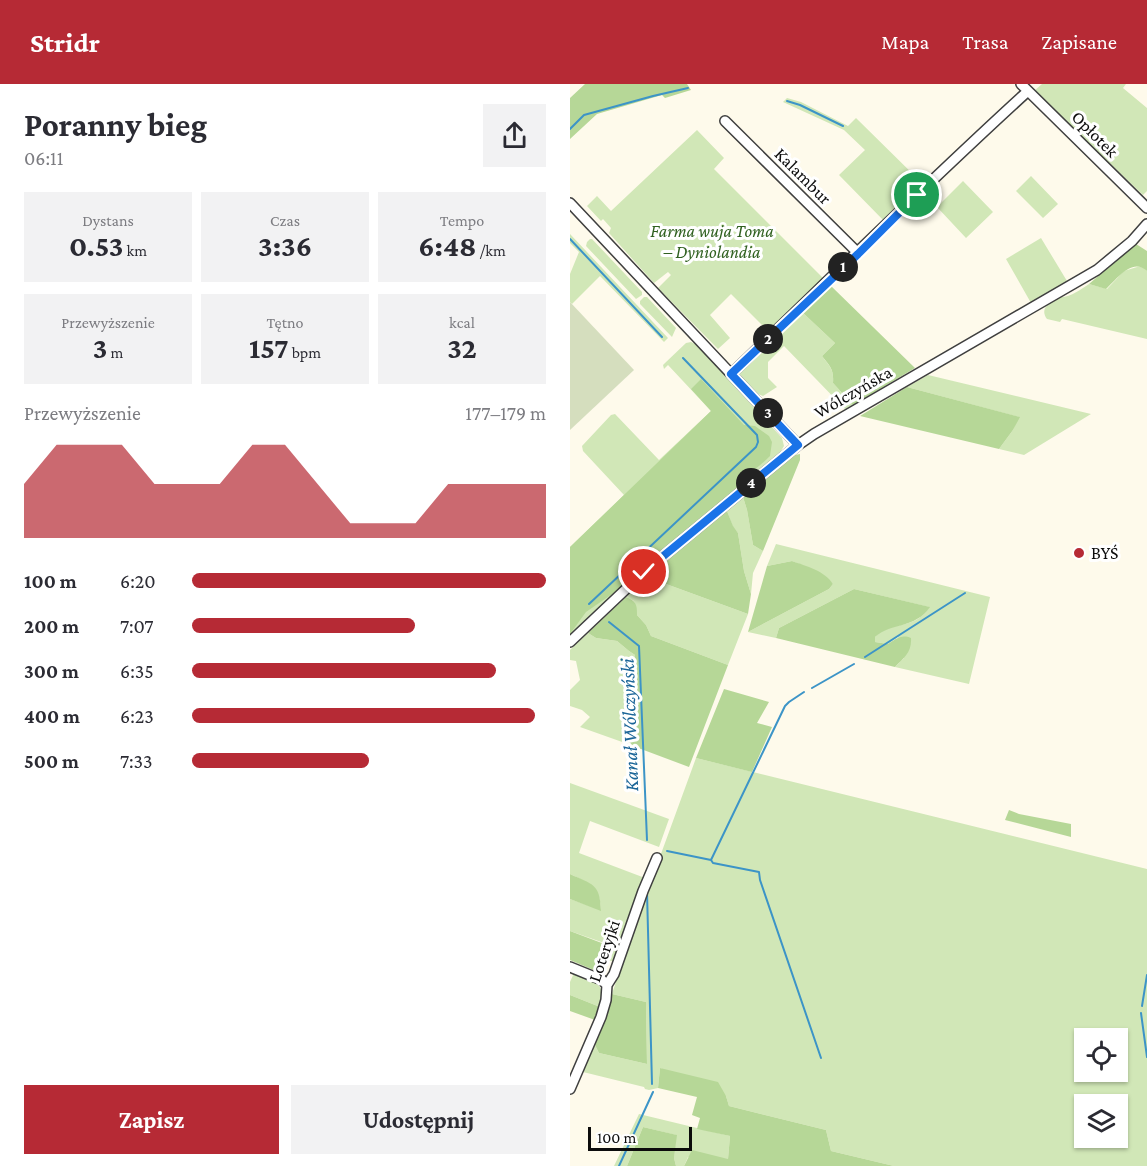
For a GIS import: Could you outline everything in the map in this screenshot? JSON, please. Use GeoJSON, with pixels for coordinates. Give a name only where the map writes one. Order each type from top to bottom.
{"type":"FeatureCollection","features":[{"type":"Feature","properties":{"kind":"street","name":"Opłotek"},"geometry":{"type":"LineString","coordinates":[[1024,87],[1147,208]]}},
{"type":"Feature","properties":{"kind":"street"},"geometry":{"type":"LineString","coordinates":[[731,374],[858,254],[1024,87]]}},
{"type":"Feature","properties":{"kind":"street","name":"Kalambur"},"geometry":{"type":"LineString","coordinates":[[725,122],[858,254]]}},
{"type":"Feature","properties":{"kind":"street"},"geometry":{"type":"LineString","coordinates":[[570,203],[798,445]]}},
{"type":"Feature","properties":{"kind":"street","name":"Wólczyńska"},"geometry":{"type":"LineString","coordinates":[[570,642],[644,572],[798,445],[1097,270],[1132,241],[1147,224]]}},
{"type":"Feature","properties":{"kind":"street","name":"Loteryjki"},"geometry":{"type":"LineString","coordinates":[[570,1089],[601,1017],[607,985],[614,974],[642,891],[657,858]]}},
{"type":"Feature","properties":{"kind":"street"},"geometry":{"type":"LineString","coordinates":[[570,967],[602,980],[607,985]]}},
{"type":"Feature","properties":{"kind":"green space"},"geometry":{"type":"Polygon","coordinates":[[[585,84],[687,84],[691,90],[665,98],[662,95],[597,114],[570,139],[570,98],[585,84]]]}},
{"type":"Feature","properties":{"kind":"green space"},"geometry":{"type":"Polygon","coordinates":[[[1042,84],[1126,84],[1123,88],[1147,108],[1147,191],[1143,195],[1034,91],[1042,84]]]}},
{"type":"Feature","properties":{"kind":"green space"},"geometry":{"type":"Polygon","coordinates":[[[787,98],[801,102],[848,126],[856,118],[924,185],[886,223],[839,175],[865,150],[844,130],[783,102],[787,98]]]}},
{"type":"Feature","properties":{"kind":"green space","name":"Farma wuja Toma – Dyniolandia"},"geometry":{"type":"Polygon","coordinates":[[[697,130],[724,158],[714,169],[825,280],[770,333],[731,294],[710,315],[730,338],[718,349],[658,288],[671,275],[668,272],[654,283],[609,233],[611,228],[587,206],[597,196],[611,211],[697,130]]]}},
{"type":"Feature","properties":{"kind":"green space"},"geometry":{"type":"Polygon","coordinates":[[[1031,176],[1058,204],[1043,218],[1016,191],[1031,176]]]}},
{"type":"Feature","properties":{"kind":"green space"},"geometry":{"type":"Polygon","coordinates":[[[963,181],[993,212],[966,238],[937,207],[963,181]]]}},
{"type":"Feature","properties":{"kind":"green space"},"geometry":{"type":"Polygon","coordinates":[[[570,234],[668,338],[664,342],[600,276],[572,304],[570,302],[570,274],[579,252],[570,243],[570,234]]]}},
{"type":"Feature","properties":{"kind":"green space"},"geometry":{"type":"Polygon","coordinates":[[[1041,238],[1067,281],[1031,303],[1006,259],[1041,238]]]}},
{"type":"Feature","properties":{"kind":"green space"},"geometry":{"type":"Polygon","coordinates":[[[590,239],[642,292],[642,295],[636,299],[586,246],[590,239]]]}},
{"type":"Feature","properties":{"kind":"green space"},"geometry":{"type":"Polygon","coordinates":[[[1136,244],[1147,251],[1147,271],[1136,266],[1130,268],[1106,289],[1089,284],[1136,244]]]}},
{"type":"Feature","properties":{"kind":"green space"},"geometry":{"type":"Polygon","coordinates":[[[1143,267],[1147,271],[1147,339],[1062,319],[1060,322],[1047,319],[1044,312],[1046,306],[1058,297],[1071,295],[1089,284],[1107,289],[1124,271],[1143,267]]]}},
{"type":"Feature","properties":{"kind":"green space"},"geometry":{"type":"Polygon","coordinates":[[[830,285],[915,368],[853,405],[833,383],[831,368],[822,356],[835,343],[802,312],[830,285]]]}},
{"type":"Feature","properties":{"kind":"green space"},"geometry":{"type":"Polygon","coordinates":[[[644,297],[647,297],[676,328],[672,337],[640,304],[644,297]]]}},
{"type":"Feature","properties":{"kind":"green space"},"geometry":{"type":"Polygon","coordinates":[[[570,302],[634,370],[570,430],[570,302]]]}},
{"type":"Feature","properties":{"kind":"green space"},"geometry":{"type":"Polygon","coordinates":[[[802,312],[835,343],[822,356],[832,371],[833,383],[853,405],[845,409],[784,346],[768,362],[768,378],[777,387],[763,396],[758,394],[739,374],[802,312]]]}},
{"type":"Feature","properties":{"kind":"green space"},"geometry":{"type":"Polygon","coordinates":[[[691,342],[697,345],[782,438],[784,446],[770,463],[738,483],[736,491],[639,571],[570,636],[570,547],[624,495],[583,451],[582,446],[611,415],[615,414],[659,460],[711,411],[668,365],[664,369],[665,363],[686,343],[691,342]]]}},
{"type":"Feature","properties":{"kind":"green space"},"geometry":{"type":"Polygon","coordinates":[[[928,375],[1091,414],[1024,455],[999,449],[1013,430],[1019,417],[907,387],[928,375]]]}},
{"type":"Feature","properties":{"kind":"green space"},"geometry":{"type":"Polygon","coordinates":[[[701,379],[744,425],[755,426],[769,436],[772,442],[770,456],[742,478],[736,491],[615,592],[586,612],[570,634],[570,547],[711,411],[691,389],[701,379]]]}},
{"type":"Feature","properties":{"kind":"green space"},"geometry":{"type":"Polygon","coordinates":[[[907,387],[1020,417],[999,449],[860,416],[907,387]]]}},
{"type":"Feature","properties":{"kind":"green space"},"geometry":{"type":"Polygon","coordinates":[[[800,454],[800,460],[763,551],[753,545],[743,497],[795,455],[800,454]]]}},
{"type":"Feature","properties":{"kind":"green space"},"geometry":{"type":"Polygon","coordinates":[[[743,497],[753,545],[763,551],[753,573],[751,594],[744,571],[738,533],[727,511],[743,497]]]}},
{"type":"Feature","properties":{"kind":"green space"},"geometry":{"type":"Polygon","coordinates":[[[727,511],[738,533],[744,571],[751,594],[748,614],[647,577],[727,511]]]}},
{"type":"Feature","properties":{"kind":"green space"},"geometry":{"type":"Polygon","coordinates":[[[776,544],[990,597],[969,684],[895,667],[904,658],[898,637],[888,644],[875,642],[875,637],[887,628],[917,619],[929,607],[854,589],[779,628],[776,638],[748,632],[829,589],[833,584],[820,573],[792,561],[767,566],[776,544]]]}},
{"type":"Feature","properties":{"kind":"green space"},"geometry":{"type":"Polygon","coordinates":[[[792,561],[820,572],[833,584],[829,589],[748,632],[767,566],[792,561]]]}},
{"type":"Feature","properties":{"kind":"green space"},"geometry":{"type":"Polygon","coordinates":[[[647,577],[748,614],[728,665],[651,636],[646,625],[637,615],[634,601],[626,597],[647,577]]]}},
{"type":"Feature","properties":{"kind":"green space"},"geometry":{"type":"Polygon","coordinates":[[[854,589],[930,607],[917,619],[882,632],[875,637],[875,642],[888,644],[901,637],[911,638],[909,651],[895,667],[776,638],[779,628],[854,589]]]}},
{"type":"Feature","properties":{"kind":"green space"},"geometry":{"type":"Polygon","coordinates":[[[626,597],[635,603],[637,615],[646,625],[651,636],[728,665],[689,767],[625,743],[627,715],[638,702],[637,690],[631,681],[635,667],[635,655],[617,641],[596,638],[588,633],[626,597]]]}},
{"type":"Feature","properties":{"kind":"green space"},"geometry":{"type":"Polygon","coordinates":[[[588,633],[596,638],[617,641],[635,655],[635,667],[631,677],[632,685],[637,689],[638,702],[627,715],[625,743],[580,727],[590,717],[582,710],[570,706],[570,690],[580,680],[576,661],[570,660],[570,650],[588,633]]]}},
{"type":"Feature","properties":{"kind":"green space"},"geometry":{"type":"Polygon","coordinates":[[[724,689],[769,702],[757,723],[772,727],[752,772],[696,758],[724,689]]]}},
{"type":"Feature","properties":{"kind":"green space"},"geometry":{"type":"Polygon","coordinates":[[[696,758],[1147,869],[1147,1166],[894,1166],[831,1151],[826,1130],[729,1106],[726,1096],[660,1068],[658,1088],[649,1090],[583,1072],[594,1043],[599,1053],[647,1064],[646,1002],[612,994],[696,758]]]}},
{"type":"Feature","properties":{"kind":"green space"},"geometry":{"type":"Polygon","coordinates":[[[570,783],[669,819],[659,847],[590,821],[579,853],[645,878],[614,962],[603,958],[607,944],[570,931],[570,899],[601,910],[599,896],[593,887],[570,874],[570,783]]]}},
{"type":"Feature","properties":{"kind":"green space"},"geometry":{"type":"Polygon","coordinates":[[[1009,810],[1071,824],[1071,837],[1005,820],[1009,810]]]}},
{"type":"Feature","properties":{"kind":"green space"},"geometry":{"type":"Polygon","coordinates":[[[570,874],[594,886],[599,895],[601,911],[570,899],[570,874]]]}},
{"type":"Feature","properties":{"kind":"green space"},"geometry":{"type":"Polygon","coordinates":[[[570,931],[607,945],[596,971],[570,960],[570,931]]]}},
{"type":"Feature","properties":{"kind":"green space"},"geometry":{"type":"Polygon","coordinates":[[[574,973],[597,982],[603,993],[600,1007],[570,995],[570,982],[574,973]]]}},
{"type":"Feature","properties":{"kind":"green space"},"geometry":{"type":"Polygon","coordinates":[[[612,994],[646,1002],[647,1064],[599,1053],[594,1043],[612,994]]]}},
{"type":"Feature","properties":{"kind":"green space"},"geometry":{"type":"Polygon","coordinates":[[[570,995],[600,1007],[595,1020],[570,1011],[570,995]]]}},
{"type":"Feature","properties":{"kind":"green space"},"geometry":{"type":"Polygon","coordinates":[[[660,1068],[718,1082],[729,1106],[826,1130],[831,1151],[894,1166],[684,1166],[692,1150],[728,1159],[730,1136],[697,1129],[700,1118],[692,1115],[697,1097],[658,1088],[660,1068]]]}},
{"type":"Feature","properties":{"kind":"green space"},"geometry":{"type":"Polygon","coordinates":[[[639,1114],[730,1136],[728,1159],[688,1157],[684,1166],[676,1166],[674,1158],[676,1135],[643,1127],[627,1166],[614,1166],[639,1114]]]}},
{"type":"Feature","properties":{"kind":"green space"},"geometry":{"type":"Polygon","coordinates":[[[643,1127],[677,1135],[674,1158],[676,1166],[627,1166],[643,1127]]]}},
{"type":"Feature","properties":{"kind":"waterway"},"geometry":{"type":"LineString","coordinates":[[570,129],[584,115],[688,88]]}},
{"type":"Feature","properties":{"kind":"waterway"},"geometry":{"type":"LineString","coordinates":[[787,101],[843,126]]}},
{"type":"Feature","properties":{"kind":"waterway","name":"Kanał Wólczyński"},"geometry":{"type":"LineString","coordinates":[[570,239],[662,337]]}},
{"type":"Feature","properties":{"kind":"waterway","name":"Kanał Wólczyński"},"geometry":{"type":"LineString","coordinates":[[589,604],[756,447],[758,442],[757,435],[683,358]]}},
{"type":"Feature","properties":{"kind":"waterway"},"geometry":{"type":"LineString","coordinates":[[865,657],[965,593]]}},
{"type":"Feature","properties":{"kind":"waterway","name":"Kanał Wólczyński"},"geometry":{"type":"LineString","coordinates":[[609,622],[639,646],[647,840]]}},
{"type":"Feature","properties":{"kind":"waterway"},"geometry":{"type":"LineString","coordinates":[[812,688],[854,664]]}},
{"type":"Feature","properties":{"kind":"waterway"},"geometry":{"type":"LineString","coordinates":[[711,860],[785,706],[804,692]]}},
{"type":"Feature","properties":{"kind":"waterway"},"geometry":{"type":"LineString","coordinates":[[667,851],[759,872],[821,1058]]}},
{"type":"Feature","properties":{"kind":"waterway","name":"Kanał Wólczyński"},"geometry":{"type":"LineString","coordinates":[[647,892],[652,1084]]}},
{"type":"Feature","properties":{"kind":"waterway"},"geometry":{"type":"LineString","coordinates":[[1142,1006],[1147,975]]}},
{"type":"Feature","properties":{"kind":"waterway"},"geometry":{"type":"LineString","coordinates":[[1141,1013],[1147,1057]]}},
{"type":"Feature","properties":{"kind":"waterway","name":"Kanał Wólczyński"},"geometry":{"type":"LineString","coordinates":[[619,1166],[653,1092]]}},
{"type":"Feature","properties":{"kind":"place","name":"BYŚ"},"geometry":{"type":"Point","coordinates":[1079,553]}},
{"type":"Feature","properties":{"kind":"route"},"geometry":{"type":"LineString","coordinates":[[644,572],[798,445],[731,374],[917,195]]}}]}
